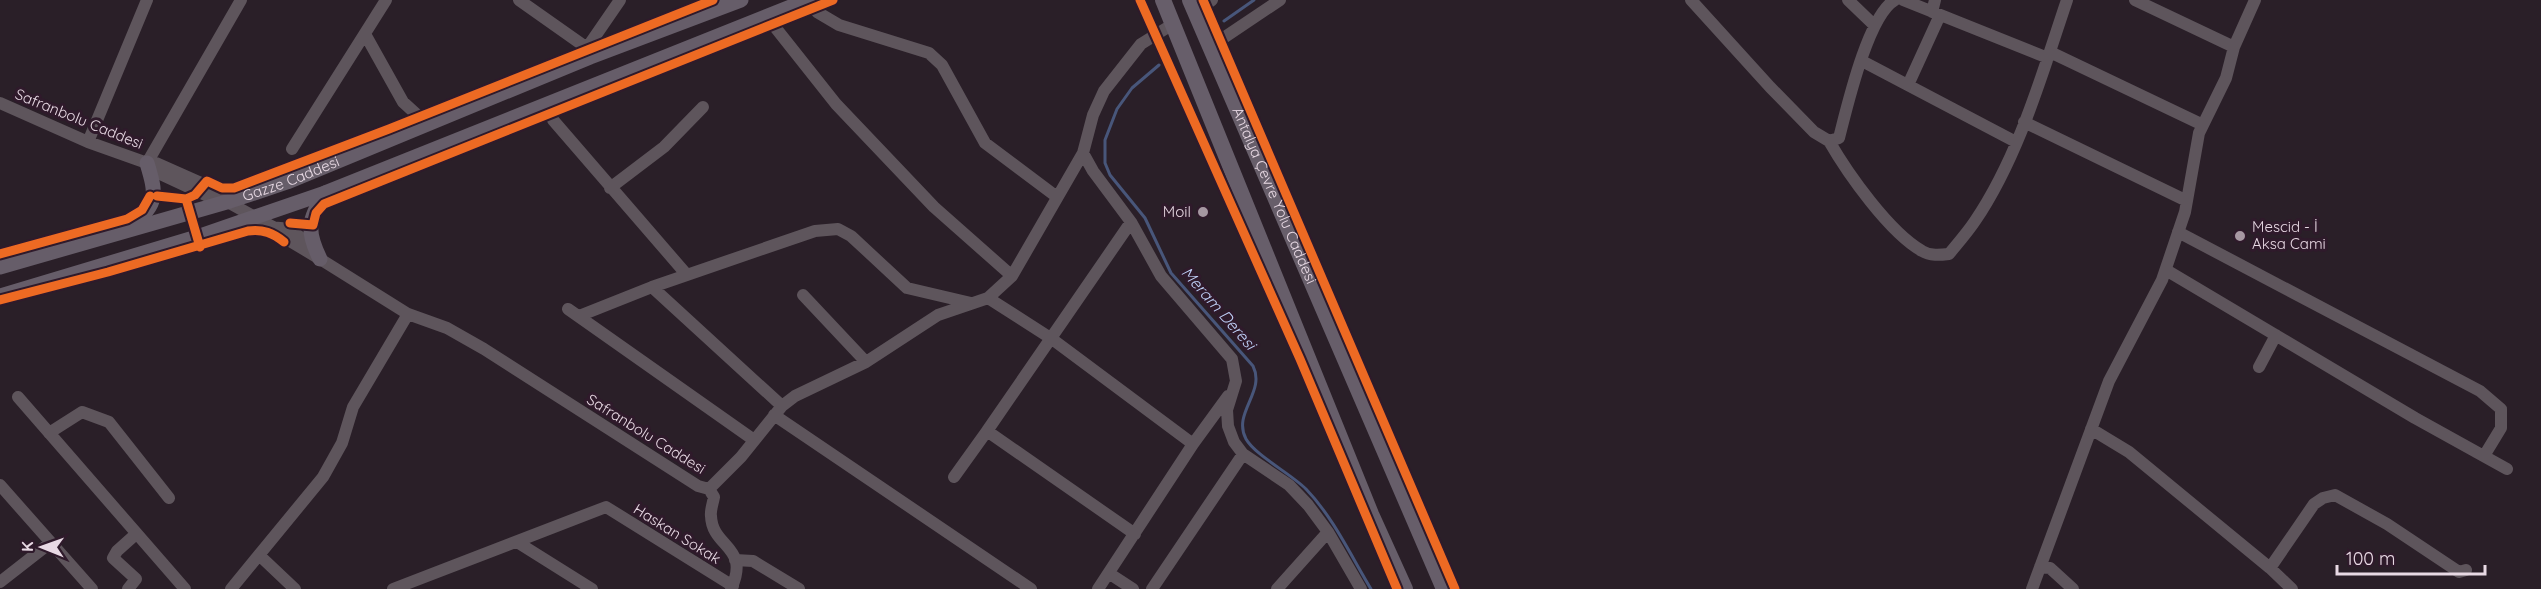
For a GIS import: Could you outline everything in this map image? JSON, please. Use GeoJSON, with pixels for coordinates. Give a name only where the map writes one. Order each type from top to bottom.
{"type":"FeatureCollection","features":[{"type":"Feature","properties":{"kind":"highway","name":"Antalya Çevre Yolu Caddesi"},"geometry":{"type":"LineString","coordinates":[[1163,0],[1371,514],[1405,589]]}},
{"type":"Feature","properties":{"kind":"highway","name":"Antalya Çevre Yolu Caddesi"},"geometry":{"type":"LineString","coordinates":[[1192,6],[1444,589]]}},
{"type":"Feature","properties":{"kind":"main road","name":"Gazze Caddesi"},"geometry":{"type":"LineString","coordinates":[[0,267],[287,182],[427,124],[588,52],[741,0]]}},
{"type":"Feature","properties":{"kind":"main road","name":"Gazze Caddesi"},"geometry":{"type":"LineString","coordinates":[[0,296],[197,237],[325,193],[808,0]]}},
{"type":"Feature","properties":{"kind":"main road"},"geometry":{"type":"LineString","coordinates":[[122,231],[145,215],[154,200],[153,184],[147,163]]}},
{"type":"Feature","properties":{"kind":"main road"},"geometry":{"type":"LineString","coordinates":[[320,260],[313,245],[309,225],[312,213],[325,193]]}},
{"type":"Feature","properties":{"kind":"street"},"geometry":{"type":"LineString","coordinates":[[88,142],[147,0]]}},
{"type":"Feature","properties":{"kind":"street"},"geometry":{"type":"LineString","coordinates":[[147,163],[241,0]]}},
{"type":"Feature","properties":{"kind":"street"},"geometry":{"type":"LineString","coordinates":[[292,148],[386,0]]}},
{"type":"Feature","properties":{"kind":"street"},"geometry":{"type":"LineString","coordinates":[[519,0],[588,52],[620,0]]}},
{"type":"Feature","properties":{"kind":"street"},"geometry":{"type":"LineString","coordinates":[[808,0],[817,12],[839,25],[929,53],[942,65],[985,143],[1057,197]]}},
{"type":"Feature","properties":{"kind":"street"},"geometry":{"type":"LineString","coordinates":[[1192,6],[1212,0]]}},
{"type":"Feature","properties":{"kind":"street"},"geometry":{"type":"LineString","coordinates":[[1210,47],[1280,0]]}},
{"type":"Feature","properties":{"kind":"street"},"geometry":{"type":"LineString","coordinates":[[1691,0],[1814,132],[1829,141],[1850,177],[1899,232],[1923,252],[1937,255],[1949,254],[1975,221],[1999,179],[2024,122],[2067,0]]}},
{"type":"Feature","properties":{"kind":"street"},"geometry":{"type":"LineString","coordinates":[[1848,0],[1874,25]]}},
{"type":"Feature","properties":{"kind":"street"},"geometry":{"type":"LineString","coordinates":[[1829,141],[1839,138],[1874,25],[1887,4],[1895,0]]}},
{"type":"Feature","properties":{"kind":"street"},"geometry":{"type":"LineString","coordinates":[[1903,0],[1936,9],[2049,55],[2203,125]]}},
{"type":"Feature","properties":{"kind":"street"},"geometry":{"type":"LineString","coordinates":[[2135,0],[2234,47]]}},
{"type":"Feature","properties":{"kind":"street"},"geometry":{"type":"LineString","coordinates":[[2032,589],[2109,381],[2166,270],[2187,201],[2199,133],[2226,78],[2234,47],[2255,0]]}},
{"type":"Feature","properties":{"kind":"street"},"geometry":{"type":"LineString","coordinates":[[1908,86],[1936,9]]}},
{"type":"Feature","properties":{"kind":"street"},"geometry":{"type":"LineString","coordinates":[[767,17],[844,112],[934,207],[1012,276]]}},
{"type":"Feature","properties":{"kind":"street","name":"Safranbolu Caddesi"},"geometry":{"type":"LineString","coordinates":[[0,103],[88,142],[147,163],[154,171],[212,198],[226,201],[275,228],[280,235],[408,314],[447,328],[484,349],[698,486],[710,489],[741,457],[778,411],[795,396],[866,362],[938,315],[988,298],[1012,276],[1083,153],[1093,115],[1104,92],[1120,68],[1141,44],[1173,24]]}},
{"type":"Feature","properties":{"kind":"street"},"geometry":{"type":"LineString","coordinates":[[365,33],[403,102],[427,124]]}},
{"type":"Feature","properties":{"kind":"street"},"geometry":{"type":"LineString","coordinates":[[1862,62],[2016,142]]}},
{"type":"Feature","properties":{"kind":"street"},"geometry":{"type":"LineString","coordinates":[[610,188],[664,147],[703,107]]}},
{"type":"Feature","properties":{"kind":"street"},"geometry":{"type":"LineString","coordinates":[[553,120],[687,274]]}},
{"type":"Feature","properties":{"kind":"street"},"geometry":{"type":"LineString","coordinates":[[2024,122],[2187,201]]}},
{"type":"Feature","properties":{"kind":"street"},"geometry":{"type":"LineString","coordinates":[[1083,153],[1093,171],[1131,222],[1161,276],[1232,359],[1236,381],[1227,410],[1228,426],[1233,442],[1243,454],[1289,485],[1308,505],[1328,532],[1361,589]]}},
{"type":"Feature","properties":{"kind":"street"},"geometry":{"type":"LineString","coordinates":[[954,477],[1052,339],[1131,222]]}},
{"type":"Feature","properties":{"kind":"street"},"geometry":{"type":"LineString","coordinates":[[754,440],[574,312],[815,231],[838,229],[851,236],[907,288],[972,303]]}},
{"type":"Feature","properties":{"kind":"street"},"geometry":{"type":"LineString","coordinates":[[2178,232],[2480,391],[2501,409],[2501,428],[2484,456]]}},
{"type":"Feature","properties":{"kind":"street"},"geometry":{"type":"LineString","coordinates":[[2166,270],[2507,469]]}},
{"type":"Feature","properties":{"kind":"street"},"geometry":{"type":"LineString","coordinates":[[652,286],[778,411],[1031,589]]}},
{"type":"Feature","properties":{"kind":"street"},"geometry":{"type":"LineString","coordinates":[[803,295],[866,362]]}},
{"type":"Feature","properties":{"kind":"street"},"geometry":{"type":"LineString","coordinates":[[988,298],[1052,339],[1193,444]]}},
{"type":"Feature","properties":{"kind":"street"},"geometry":{"type":"LineString","coordinates":[[231,589],[322,477],[342,443],[353,407],[408,314]]}},
{"type":"Feature","properties":{"kind":"street"},"geometry":{"type":"LineString","coordinates":[[2259,367],[2276,335]]}},
{"type":"Feature","properties":{"kind":"street"},"geometry":{"type":"LineString","coordinates":[[1098,589],[1110,574],[1193,444],[1231,393]]}},
{"type":"Feature","properties":{"kind":"street"},"geometry":{"type":"LineString","coordinates":[[18,397],[185,589]]}},
{"type":"Feature","properties":{"kind":"street"},"geometry":{"type":"LineString","coordinates":[[49,433],[82,412],[109,422],[169,498]]}},
{"type":"Feature","properties":{"kind":"street"},"geometry":{"type":"LineString","coordinates":[[2091,429],[2129,452],[2270,568],[2292,589]]}},
{"type":"Feature","properties":{"kind":"street"},"geometry":{"type":"LineString","coordinates":[[987,431],[1135,534]]}},
{"type":"Feature","properties":{"kind":"street"},"geometry":{"type":"LineString","coordinates":[[1152,589],[1243,454]]}},
{"type":"Feature","properties":{"kind":"street"},"geometry":{"type":"LineString","coordinates":[[0,486],[92,589]]}},
{"type":"Feature","properties":{"kind":"street"},"geometry":{"type":"LineString","coordinates":[[710,489],[714,497],[710,517],[716,533],[733,552],[739,573],[732,587]]}},
{"type":"Feature","properties":{"kind":"street"},"geometry":{"type":"LineString","coordinates":[[2270,568],[2314,504],[2323,498],[2335,495],[2387,524],[2459,572],[2466,570]]}},
{"type":"Feature","properties":{"kind":"street","name":"Haskan Sokak"},"geometry":{"type":"LineString","coordinates":[[518,542],[606,507],[732,587]]}},
{"type":"Feature","properties":{"kind":"street"},"geometry":{"type":"LineString","coordinates":[[1277,589],[1328,532]]}},
{"type":"Feature","properties":{"kind":"street"},"geometry":{"type":"LineString","coordinates":[[128,589],[136,579],[113,558],[136,534]]}},
{"type":"Feature","properties":{"kind":"street"},"geometry":{"type":"LineString","coordinates":[[393,589],[518,542],[592,589]]}},
{"type":"Feature","properties":{"kind":"street"},"geometry":{"type":"LineString","coordinates":[[0,582],[50,543]]}},
{"type":"Feature","properties":{"kind":"street"},"geometry":{"type":"LineString","coordinates":[[259,555],[295,589]]}},
{"type":"Feature","properties":{"kind":"street"},"geometry":{"type":"LineString","coordinates":[[735,560],[753,561],[799,589]]}},
{"type":"Feature","properties":{"kind":"street"},"geometry":{"type":"LineString","coordinates":[[2040,567],[2050,568],[2073,589]]}},
{"type":"Feature","properties":{"kind":"street"},"geometry":{"type":"LineString","coordinates":[[1110,574],[1133,589]]}},
{"type":"Feature","properties":{"kind":"waterway","name":"Meram Deresi"},"geometry":{"type":"LineString","coordinates":[[1224,21],[1254,0]]}},
{"type":"Feature","properties":{"kind":"waterway","name":"Meram Deresi"},"geometry":{"type":"LineString","coordinates":[[1159,65],[1132,88],[1117,109],[1105,140],[1105,163],[1110,175],[1145,218],[1171,273],[1253,366],[1256,376],[1255,385],[1243,420],[1246,439],[1257,451],[1299,483],[1316,500],[1333,524],[1371,589]]}},
{"type":"Feature","properties":{"kind":"cycle path"},"geometry":{"type":"LineString","coordinates":[[186,199],[195,195],[207,181],[222,188],[234,188],[713,0]]}},
{"type":"Feature","properties":{"kind":"cycle path"},"geometry":{"type":"LineString","coordinates":[[290,223],[313,225],[316,213],[324,204],[833,0]]}},
{"type":"Feature","properties":{"kind":"cycle path"},"geometry":{"type":"LineString","coordinates":[[1140,0],[1300,359],[1397,589]]}},
{"type":"Feature","properties":{"kind":"cycle path"},"geometry":{"type":"LineString","coordinates":[[1203,0],[1455,589]]}},
{"type":"Feature","properties":{"kind":"cycle path"},"geometry":{"type":"LineString","coordinates":[[0,254],[127,219],[142,210],[150,196]]}},
{"type":"Feature","properties":{"kind":"cycle path"},"geometry":{"type":"LineString","coordinates":[[157,196],[186,199],[200,247]]}},
{"type":"Feature","properties":{"kind":"cycle path"},"geometry":{"type":"LineString","coordinates":[[0,300],[108,272],[248,231],[268,232],[284,242]]}},
{"type":"Feature","properties":{"kind":"place","name":"Moil"},"geometry":{"type":"Point","coordinates":[1203,212]}},
{"type":"Feature","properties":{"kind":"place","name":"Mescid - İ Aksa Cami"},"geometry":{"type":"Point","coordinates":[2240,236]}}]}
